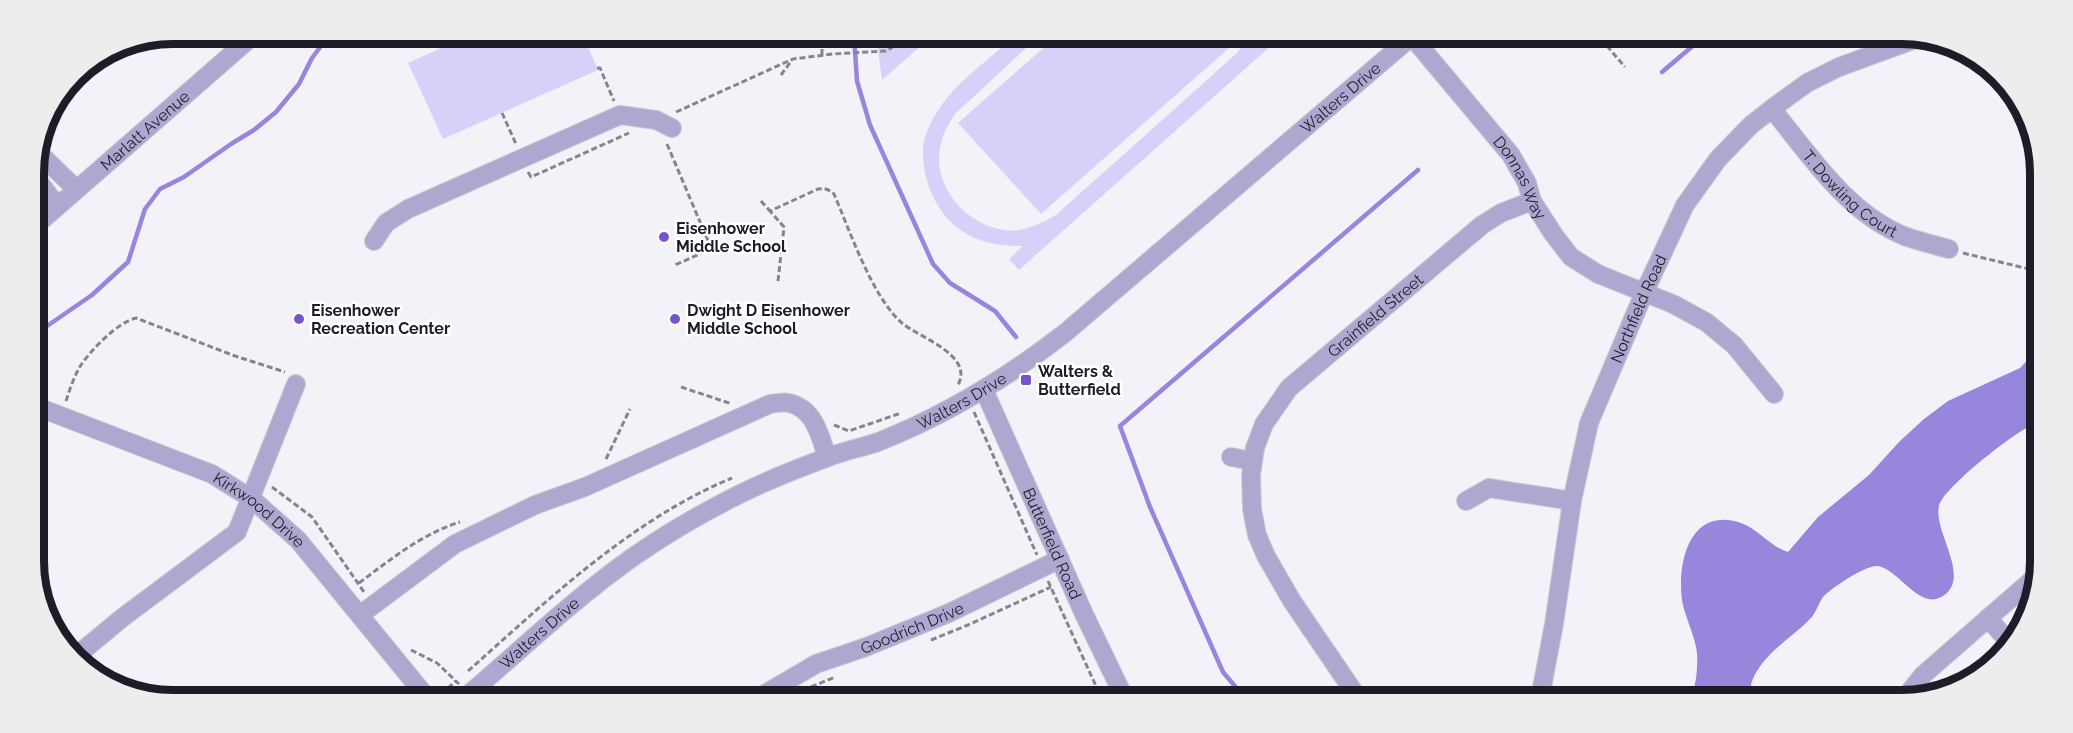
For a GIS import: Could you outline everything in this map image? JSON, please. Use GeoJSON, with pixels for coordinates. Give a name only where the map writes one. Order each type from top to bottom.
{"type":"FeatureCollection","features":[{"type":"Feature","properties":{"kind":"street","name":"Marlatt Avenue"},"geometry":{"type":"LineString","coordinates":[[44,218],[243,44]]}},
{"type":"Feature","properties":{"kind":"street","name":"Walters Drive"},"geometry":{"type":"LineString","coordinates":[[462,688],[632,558],[673,531],[739,495],[827,457],[876,442],[908,429],[1011,374],[1065,333],[1405,44]]}},
{"type":"Feature","properties":{"kind":"street","name":"Donnas Way"},"geometry":{"type":"LineString","coordinates":[[1417,44],[1511,155],[1527,183],[1532,201],[1554,236],[1571,257],[1598,274],[1673,304],[1706,322],[1734,345],[1774,394]]}},
{"type":"Feature","properties":{"kind":"street","name":"Northfield Road"},"geometry":{"type":"LineString","coordinates":[[1542,689],[1554,624],[1572,501],[1589,423],[1644,293],[1685,205],[1718,159],[1751,125],[1807,83],[1839,67],[1902,44]]}},
{"type":"Feature","properties":{"kind":"street","name":"T. Dowling Court"},"geometry":{"type":"LineString","coordinates":[[1772,109],[1847,199],[1876,221],[1904,236],[1949,249]]}},
{"type":"Feature","properties":{"kind":"street"},"geometry":{"type":"LineString","coordinates":[[374,241],[386,223],[408,209],[609,119],[620,115],[664,124]]}},
{"type":"Feature","properties":{"kind":"street"},"geometry":{"type":"LineString","coordinates":[[44,161],[76,189]]}},
{"type":"Feature","properties":{"kind":"street"},"geometry":{"type":"LineString","coordinates":[[44,189],[57,206]]}},
{"type":"Feature","properties":{"kind":"street","name":"Grainfield Street"},"geometry":{"type":"LineString","coordinates":[[1352,689],[1292,601],[1266,556],[1257,535],[1252,509],[1252,461],[1264,424],[1289,388],[1482,225],[1501,213],[1532,201]]}},
{"type":"Feature","properties":{"kind":"street"},"geometry":{"type":"LineString","coordinates":[[82,651],[122,618],[237,532],[252,499],[293,379]]}},
{"type":"Feature","properties":{"kind":"street","name":"Butterfield Road"},"geometry":{"type":"LineString","coordinates":[[984,390],[1121,689]]}},
{"type":"Feature","properties":{"kind":"street"},"geometry":{"type":"LineString","coordinates":[[360,615],[455,544],[535,505],[585,487],[770,404],[789,403],[804,410],[814,420],[827,457]]}},
{"type":"Feature","properties":{"kind":"street","name":"Kirkwood Drive"},"geometry":{"type":"LineString","coordinates":[[44,409],[212,474],[252,499],[298,540],[421,690]]}},
{"type":"Feature","properties":{"kind":"street"},"geometry":{"type":"LineString","coordinates":[[1231,457],[1252,461]]}},
{"type":"Feature","properties":{"kind":"street"},"geometry":{"type":"LineString","coordinates":[[1466,501],[1489,488],[1572,501]]}},
{"type":"Feature","properties":{"kind":"street","name":"Goodrich Drive"},"geometry":{"type":"LineString","coordinates":[[772,690],[816,664],[866,647],[949,613],[1060,559]]}},
{"type":"Feature","properties":{"kind":"street"},"geometry":{"type":"LineString","coordinates":[[1912,689],[1923,675],[2027,584]]}},
{"type":"Feature","properties":{"kind":"street"},"geometry":{"type":"LineString","coordinates":[[1988,618],[2004,637]]}},
{"type":"Feature","properties":{"kind":"path"},"geometry":{"type":"LineString","coordinates":[[822,44],[822,56]]}},
{"type":"Feature","properties":{"kind":"path"},"geometry":{"type":"LineString","coordinates":[[531,177],[664,124],[793,59],[886,51],[898,44]]}},
{"type":"Feature","properties":{"kind":"path"},"geometry":{"type":"LineString","coordinates":[[1605,44],[1625,67]]}},
{"type":"Feature","properties":{"kind":"path"},"geometry":{"type":"LineString","coordinates":[[781,75],[793,59]]}},
{"type":"Feature","properties":{"kind":"path"},"geometry":{"type":"LineString","coordinates":[[664,124],[709,243],[709,248],[704,252],[675,265]]}},
{"type":"Feature","properties":{"kind":"path"},"geometry":{"type":"LineString","coordinates":[[770,211],[818,189],[824,188],[834,194],[882,301],[902,323],[953,357],[961,369],[961,379],[958,385],[950,390]]}},
{"type":"Feature","properties":{"kind":"path"},"geometry":{"type":"LineString","coordinates":[[761,201],[784,227],[778,281]]}},
{"type":"Feature","properties":{"kind":"path"},"geometry":{"type":"LineString","coordinates":[[1971,255],[2030,269]]}},
{"type":"Feature","properties":{"kind":"path"},"geometry":{"type":"LineString","coordinates":[[66,401],[77,372],[88,356],[122,325],[136,318],[293,379]]}},
{"type":"Feature","properties":{"kind":"path"},"geometry":{"type":"LineString","coordinates":[[681,387],[734,405],[740,402]]}},
{"type":"Feature","properties":{"kind":"path"},"geometry":{"type":"LineString","coordinates":[[604,463],[630,409]]}},
{"type":"Feature","properties":{"kind":"path"},"geometry":{"type":"LineString","coordinates":[[829,419],[834,425],[849,432],[909,409]]}},
{"type":"Feature","properties":{"kind":"path"},"geometry":{"type":"LineString","coordinates":[[976,418],[1038,556]]}},
{"type":"Feature","properties":{"kind":"path"},"geometry":{"type":"LineString","coordinates":[[1047,578],[1098,689]]}},
{"type":"Feature","properties":{"kind":"shaded area"},"geometry":{"type":"Polygon","coordinates":[[[450,44],[587,44],[598,70],[443,139],[408,63],[450,44]]]}},
{"type":"Feature","properties":{"kind":"shaded area"},"geometry":{"type":"Polygon","coordinates":[[[877,44],[923,44],[882,80],[877,44]]]}},
{"type":"Feature","properties":{"kind":"shaded area"},"geometry":{"type":"Polygon","coordinates":[[[1006,44],[1030,44],[955,114],[942,139],[940,148],[939,163],[942,177],[955,202],[977,221],[990,227],[1011,231],[1032,227],[1057,214],[1236,54],[1244,44],[1273,44],[1019,270],[1009,259],[1023,246],[986,242],[965,233],[946,217],[928,184],[923,159],[927,132],[946,99],[1006,44]]]}},
{"type":"Feature","properties":{"kind":"shaded area"},"geometry":{"type":"Polygon","coordinates":[[[1048,44],[1234,44],[1041,214],[958,123],[1048,44]]]}},
{"type":"Feature","properties":{"kind":"shaded area"},"geometry":{"type":"Polygon","coordinates":[[[2030,357],[2030,427],[2013,437],[1966,474],[1953,486],[1939,506],[1941,528],[1950,554],[1954,578],[1951,588],[1943,596],[1934,599],[1925,598],[1884,568],[1870,567],[1842,582],[1825,595],[1811,618],[1763,662],[1752,681],[1751,689],[1694,689],[1697,653],[1683,607],[1681,585],[1685,554],[1690,541],[1699,530],[1710,523],[1724,520],[1741,523],[1788,552],[1818,517],[1869,475],[1924,419],[1948,401],[2020,368],[2030,357]]]}},
{"type":"Feature","properties":{"kind":"waterway"},"geometry":{"type":"LineString","coordinates":[[44,328],[92,295],[128,262],[145,209],[160,189],[184,177],[254,130],[276,112],[299,84],[312,58],[322,44]]}},
{"type":"Feature","properties":{"kind":"waterway"},"geometry":{"type":"LineString","coordinates":[[855,44],[857,81],[870,125],[933,264],[950,283],[995,311],[1016,337]]}},
{"type":"Feature","properties":{"kind":"waterway"},"geometry":{"type":"LineString","coordinates":[[1662,72],[1695,44]]}},
{"type":"Feature","properties":{"kind":"waterway"},"geometry":{"type":"LineString","coordinates":[[1238,689],[1223,672],[1150,507],[1120,426],[1418,170]]}},
{"type":"Feature","properties":{"kind":"place","name":"Eisenhower Middle School"},"geometry":{"type":"Point","coordinates":[664,237]}},
{"type":"Feature","properties":{"kind":"place","name":"Eisenhower Recreation Center"},"geometry":{"type":"Point","coordinates":[299,319]}},
{"type":"Feature","properties":{"kind":"place","name":"Dwight D Eisenhower Middle School"},"geometry":{"type":"Point","coordinates":[675,319]}},
{"type":"Feature","properties":{"kind":"place","name":"Walters & Butterfield"},"geometry":{"type":"Point","coordinates":[1026,380]}}]}
